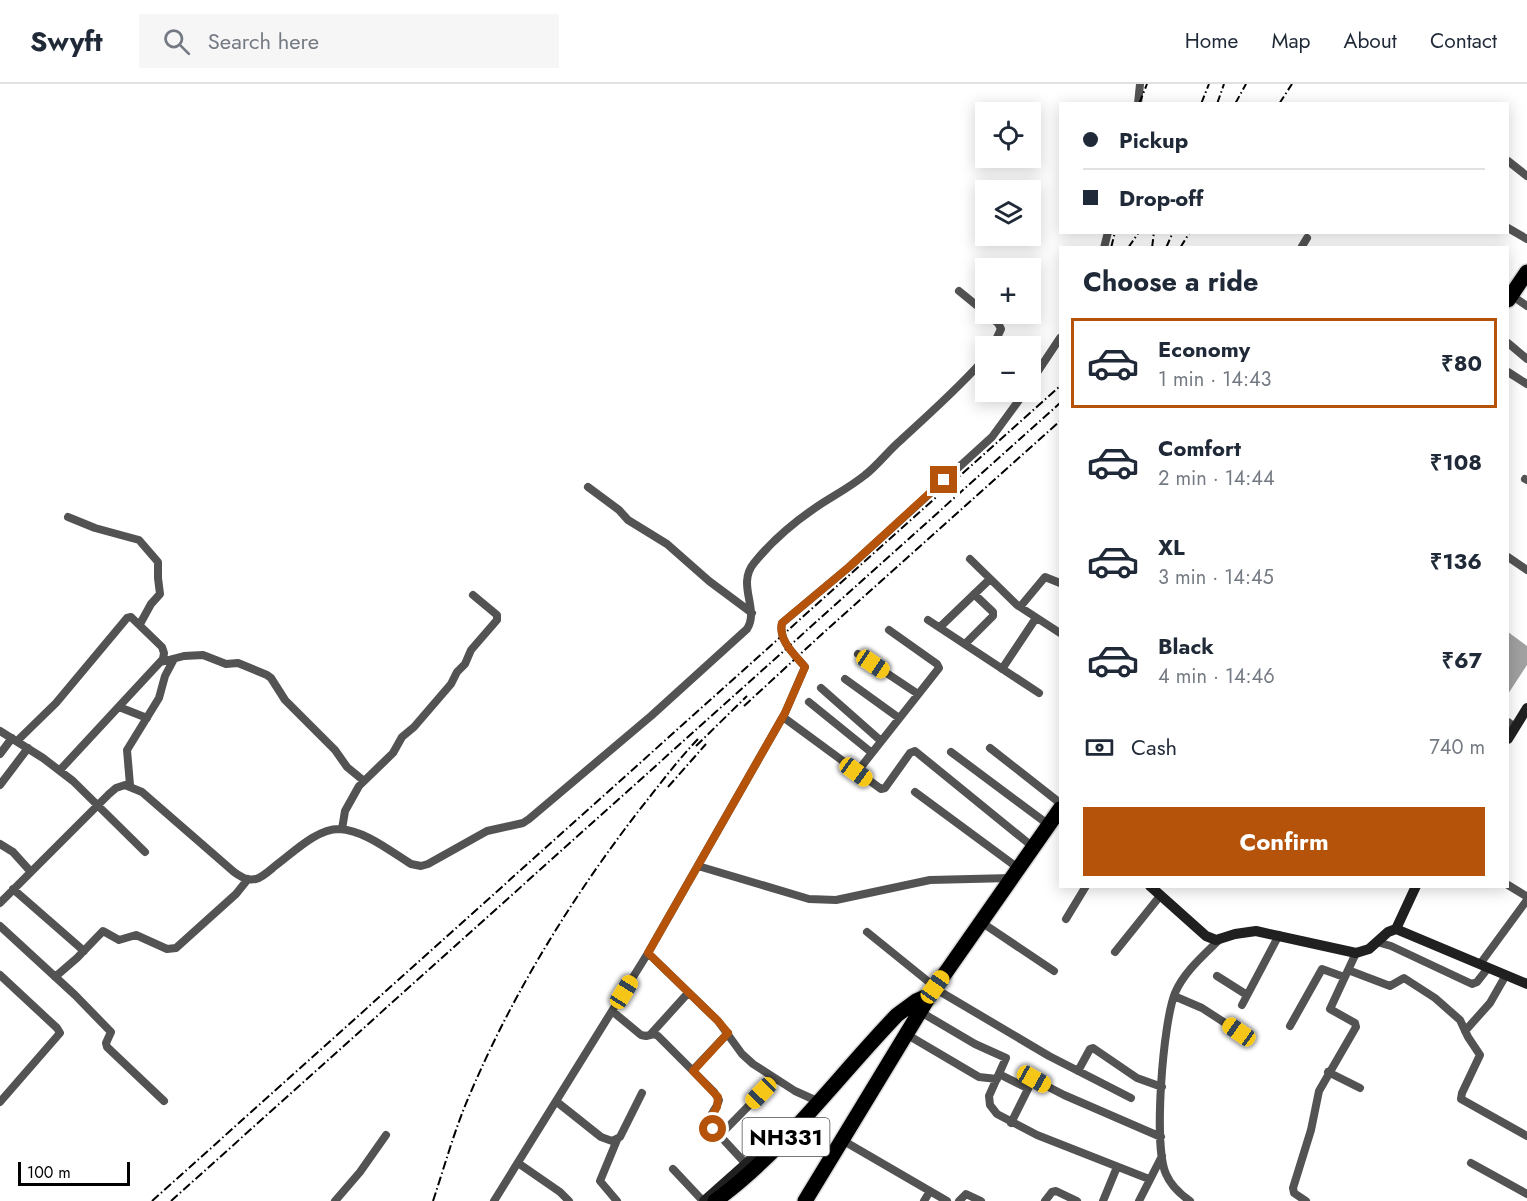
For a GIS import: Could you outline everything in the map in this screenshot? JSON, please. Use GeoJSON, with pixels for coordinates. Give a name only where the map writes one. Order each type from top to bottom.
{"type":"FeatureCollection","features":[{"type":"Feature","properties":{"kind":"highway"},"geometry":{"type":"LineString","coordinates":[[1509,297],[1527,273]]}},
{"type":"Feature","properties":{"kind":"highway"},"geometry":{"type":"LineString","coordinates":[[805,1201],[919,1011],[1059,810]]}},
{"type":"Feature","properties":{"kind":"highway","name":"NH331"},"geometry":{"type":"LineString","coordinates":[[715,1201],[770,1152],[820,1101],[897,1015],[933,990]]}},
{"type":"Feature","properties":{"kind":"street"},"geometry":{"type":"LineString","coordinates":[[1138,102],[1140,84]]}},
{"type":"Feature","properties":{"kind":"street"},"geometry":{"type":"LineString","coordinates":[[1509,162],[1527,176]]}},
{"type":"Feature","properties":{"kind":"street"},"geometry":{"type":"LineString","coordinates":[[1509,229],[1527,239]]}},
{"type":"Feature","properties":{"kind":"street"},"geometry":{"type":"LineString","coordinates":[[1302,246],[1307,238]]}},
{"type":"Feature","properties":{"kind":"street"},"geometry":{"type":"LineString","coordinates":[[959,291],[975,304]]}},
{"type":"Feature","properties":{"kind":"street"},"geometry":{"type":"LineString","coordinates":[[1509,297],[1527,306]]}},
{"type":"Feature","properties":{"kind":"street"},"geometry":{"type":"LineString","coordinates":[[1041,366],[1059,340]]}},
{"type":"Feature","properties":{"kind":"street"},"geometry":{"type":"LineString","coordinates":[[1509,344],[1527,359]]}},
{"type":"Feature","properties":{"kind":"street"},"geometry":{"type":"LineString","coordinates":[[0,903],[116,788],[130,785],[142,792],[234,872],[248,879],[257,879],[318,835],[328,831],[342,830],[365,837],[411,864],[421,866],[487,831],[524,823],[598,762],[744,632],[751,622],[752,614],[747,589],[748,574],[753,564],[782,534],[812,510],[864,476],[975,369]]}},
{"type":"Feature","properties":{"kind":"street"},"geometry":{"type":"LineString","coordinates":[[1509,373],[1527,384]]}},
{"type":"Feature","properties":{"kind":"street"},"geometry":{"type":"LineString","coordinates":[[494,1201],[648,953],[783,717],[805,667],[785,642],[781,630],[784,620],[849,567],[992,436],[1018,402]]}},
{"type":"Feature","properties":{"kind":"street"},"geometry":{"type":"LineString","coordinates":[[588,487],[619,510],[628,520],[667,544],[709,581],[752,614]]}},
{"type":"Feature","properties":{"kind":"street"},"geometry":{"type":"LineString","coordinates":[[68,517],[95,528],[136,539],[157,560],[160,594],[151,604],[140,624]]}},
{"type":"Feature","properties":{"kind":"street"},"geometry":{"type":"LineString","coordinates":[[1509,558],[1527,570]]}},
{"type":"Feature","properties":{"kind":"street"},"geometry":{"type":"LineString","coordinates":[[970,559],[1020,607],[1059,632]]}},
{"type":"Feature","properties":{"kind":"street"},"geometry":{"type":"LineString","coordinates":[[1020,607],[1045,577],[1059,584]]}},
{"type":"Feature","properties":{"kind":"street"},"geometry":{"type":"LineString","coordinates":[[940,627],[990,579]]}},
{"type":"Feature","properties":{"kind":"street"},"geometry":{"type":"LineString","coordinates":[[965,644],[991,619],[993,614],[974,594]]}},
{"type":"Feature","properties":{"kind":"street"},"geometry":{"type":"LineString","coordinates":[[342,830],[342,821],[349,803],[364,781],[393,753],[402,737],[414,727],[451,684],[457,672],[465,664],[470,651],[497,620],[497,615],[473,595]]}},
{"type":"Feature","properties":{"kind":"street"},"geometry":{"type":"LineString","coordinates":[[0,754],[57,702],[128,617],[140,624],[162,647],[164,653],[161,662],[60,770]]}},
{"type":"Feature","properties":{"kind":"street"},"geometry":{"type":"LineString","coordinates":[[1002,669],[1036,618]]}},
{"type":"Feature","properties":{"kind":"street"},"geometry":{"type":"LineString","coordinates":[[928,620],[1039,693]]}},
{"type":"Feature","properties":{"kind":"street"},"geometry":{"type":"LineString","coordinates":[[856,772],[939,665],[889,630]]}},
{"type":"Feature","properties":{"kind":"street"},"geometry":{"type":"LineString","coordinates":[[858,654],[918,694]]}},
{"type":"Feature","properties":{"kind":"street"},"geometry":{"type":"LineString","coordinates":[[161,662],[174,658],[203,655],[226,664],[238,663],[267,675],[285,700],[335,750],[346,767],[364,781]]}},
{"type":"Feature","properties":{"kind":"street"},"geometry":{"type":"LineString","coordinates":[[130,785],[126,750],[161,694],[165,676],[174,658]]}},
{"type":"Feature","properties":{"kind":"street"},"geometry":{"type":"LineString","coordinates":[[845,679],[899,718]]}},
{"type":"Feature","properties":{"kind":"street"},"geometry":{"type":"LineString","coordinates":[[821,688],[881,741]]}},
{"type":"Feature","properties":{"kind":"street"},"geometry":{"type":"LineString","coordinates":[[809,702],[872,753]]}},
{"type":"Feature","properties":{"kind":"street"},"geometry":{"type":"LineString","coordinates":[[119,706],[147,718]]}},
{"type":"Feature","properties":{"kind":"street"},"geometry":{"type":"LineString","coordinates":[[1511,724],[1527,708]]}},
{"type":"Feature","properties":{"kind":"street"},"geometry":{"type":"LineString","coordinates":[[783,717],[879,788],[884,789],[910,753],[915,751],[1033,847]]}},
{"type":"Feature","properties":{"kind":"street"},"geometry":{"type":"LineString","coordinates":[[0,731],[60,770],[82,788],[145,852]]}},
{"type":"Feature","properties":{"kind":"street"},"geometry":{"type":"LineString","coordinates":[[0,785],[28,748]]}},
{"type":"Feature","properties":{"kind":"street"},"geometry":{"type":"LineString","coordinates":[[990,748],[1059,802]]}},
{"type":"Feature","properties":{"kind":"street"},"geometry":{"type":"LineString","coordinates":[[951,752],[1049,825]]}},
{"type":"Feature","properties":{"kind":"street"},"geometry":{"type":"LineString","coordinates":[[915,792],[1014,873]]}},
{"type":"Feature","properties":{"kind":"street"},"geometry":{"type":"LineString","coordinates":[[0,844],[13,852],[31,872]]}},
{"type":"Feature","properties":{"kind":"street"},"geometry":{"type":"LineString","coordinates":[[698,866],[822,901],[930,880],[1014,873]]}},
{"type":"Feature","properties":{"kind":"street"},"geometry":{"type":"LineString","coordinates":[[55,977],[102,932],[119,940],[138,936],[172,949],[236,894],[248,879]]}},
{"type":"Feature","properties":{"kind":"street"},"geometry":{"type":"LineString","coordinates":[[1377,942],[1470,984],[1475,983],[1527,900],[1526,896],[1509,886]]}},
{"type":"Feature","properties":{"kind":"street"},"geometry":{"type":"LineString","coordinates":[[1066,919],[1085,888]]}},
{"type":"Feature","properties":{"kind":"street"},"geometry":{"type":"LineString","coordinates":[[1152,888],[1206,936],[1219,940]]}},
{"type":"Feature","properties":{"kind":"street"},"geometry":{"type":"LineString","coordinates":[[1396,929],[1415,888]]}},
{"type":"Feature","properties":{"kind":"street"},"geometry":{"type":"LineString","coordinates":[[13,889],[84,951]]}},
{"type":"Feature","properties":{"kind":"street"},"geometry":{"type":"LineString","coordinates":[[1115,952],[1160,896]]}},
{"type":"Feature","properties":{"kind":"street"},"geometry":{"type":"LineString","coordinates":[[980,921],[1054,971]]}},
{"type":"Feature","properties":{"kind":"street"},"geometry":{"type":"LineString","coordinates":[[0,926],[111,1032],[106,1047],[164,1101]]}},
{"type":"Feature","properties":{"kind":"street"},"geometry":{"type":"LineString","coordinates":[[1190,1201],[1172,1185],[1165,1174],[1162,1156],[1162,1088],[1166,1030],[1174,996],[1188,972],[1219,940],[1247,932],[1279,935],[1356,953],[1369,949],[1388,932],[1396,929],[1527,984]]}},
{"type":"Feature","properties":{"kind":"street"},"geometry":{"type":"LineString","coordinates":[[867,932],[933,990],[1049,1056],[1131,1098]]}},
{"type":"Feature","properties":{"kind":"street"},"geometry":{"type":"LineString","coordinates":[[1242,1005],[1279,935]]}},
{"type":"Feature","properties":{"kind":"street"},"geometry":{"type":"LineString","coordinates":[[648,953],[718,1021],[746,1058],[775,1079],[814,1100]]}},
{"type":"Feature","properties":{"kind":"street"},"geometry":{"type":"LineString","coordinates":[[1306,1201],[1294,1193],[1293,1188],[1311,1130],[1316,1100],[1328,1072],[1356,1026],[1330,1009],[1356,953]]}},
{"type":"Feature","properties":{"kind":"street"},"geometry":{"type":"LineString","coordinates":[[1290,1026],[1322,969],[1390,986],[1401,978],[1406,979],[1435,998],[1462,1023],[1480,1057],[1461,1099],[1527,1136]]}},
{"type":"Feature","properties":{"kind":"street"},"geometry":{"type":"LineString","coordinates":[[0,975],[60,1033],[0,1102]]}},
{"type":"Feature","properties":{"kind":"street"},"geometry":{"type":"LineString","coordinates":[[1465,1031],[1495,997],[1506,975]]}},
{"type":"Feature","properties":{"kind":"street"},"geometry":{"type":"LineString","coordinates":[[1217,976],[1247,995]]}},
{"type":"Feature","properties":{"kind":"street"},"geometry":{"type":"LineString","coordinates":[[650,1035],[688,993]]}},
{"type":"Feature","properties":{"kind":"street"},"geometry":{"type":"LineString","coordinates":[[1174,996],[1202,1008],[1239,1032]]}},
{"type":"Feature","properties":{"kind":"street"},"geometry":{"type":"LineString","coordinates":[[612,1011],[641,1035],[658,1036],[718,1097],[717,1107],[708,1122],[746,1164]]}},
{"type":"Feature","properties":{"kind":"street"},"geometry":{"type":"LineString","coordinates":[[919,1011],[975,1044],[1006,1058],[989,1096],[990,1105],[996,1114],[1011,1123],[1149,1179]]}},
{"type":"Feature","properties":{"kind":"street"},"geometry":{"type":"LineString","coordinates":[[693,1071],[728,1033]]}},
{"type":"Feature","properties":{"kind":"street"},"geometry":{"type":"LineString","coordinates":[[906,1034],[979,1077],[998,1076],[1027,1088]]}},
{"type":"Feature","properties":{"kind":"street"},"geometry":{"type":"LineString","coordinates":[[673,1169],[704,1201],[814,1100],[872,1042]]}},
{"type":"Feature","properties":{"kind":"street"},"geometry":{"type":"LineString","coordinates":[[727,1201],[768,1164],[816,1114],[854,1070],[872,1042]]}},
{"type":"Feature","properties":{"kind":"street"},"geometry":{"type":"LineString","coordinates":[[1078,1071],[1089,1049],[1093,1048],[1137,1078],[1162,1088]]}},
{"type":"Feature","properties":{"kind":"street"},"geometry":{"type":"LineString","coordinates":[[1328,1072],[1360,1088]]}},
{"type":"Feature","properties":{"kind":"street"},"geometry":{"type":"LineString","coordinates":[[719,1136],[775,1079]]}},
{"type":"Feature","properties":{"kind":"street"},"geometry":{"type":"LineString","coordinates":[[1011,1123],[1031,1079],[1034,1079],[1064,1095],[1161,1137]]}},
{"type":"Feature","properties":{"kind":"street"},"geometry":{"type":"LineString","coordinates":[[617,1201],[600,1181],[602,1172],[642,1093]]}},
{"type":"Feature","properties":{"kind":"street"},"geometry":{"type":"LineString","coordinates":[[557,1102],[601,1137],[612,1141],[617,1140]]}},
{"type":"Feature","properties":{"kind":"street"},"geometry":{"type":"LineString","coordinates":[[335,1201],[360,1172],[386,1135]]}},
{"type":"Feature","properties":{"kind":"street"},"geometry":{"type":"LineString","coordinates":[[842,1140],[947,1201]]}},
{"type":"Feature","properties":{"kind":"street"},"geometry":{"type":"LineString","coordinates":[[1139,1201],[1162,1156]]}},
{"type":"Feature","properties":{"kind":"street"},"geometry":{"type":"LineString","coordinates":[[518,1163],[560,1192],[569,1201]]}},
{"type":"Feature","properties":{"kind":"street"},"geometry":{"type":"LineString","coordinates":[[1471,1163],[1527,1194]]}},
{"type":"Feature","properties":{"kind":"street"},"geometry":{"type":"LineString","coordinates":[[1103,1201],[1117,1167]]}},
{"type":"Feature","properties":{"kind":"street"},"geometry":{"type":"LineString","coordinates":[[924,1201],[930,1191]]}},
{"type":"Feature","properties":{"kind":"street"},"geometry":{"type":"LineString","coordinates":[[1046,1201],[1054,1191],[1077,1201]]}},
{"type":"Feature","properties":{"kind":"street"},"geometry":{"type":"LineString","coordinates":[[959,1201],[966,1194],[981,1201]]}},
{"type":"Feature","properties":{"kind":"shaded area"},"geometry":{"type":"Polygon","coordinates":[[[1509,633],[1527,646],[1527,665],[1509,692],[1509,633]]]}},
{"type":"Feature","properties":{"kind":"railway"},"geometry":{"type":"LineString","coordinates":[[1140,102],[1147,84]]}},
{"type":"Feature","properties":{"kind":"railway"},"geometry":{"type":"LineString","coordinates":[[1202,102],[1209,84]]}},
{"type":"Feature","properties":{"kind":"railway"},"geometry":{"type":"LineString","coordinates":[[1218,102],[1224,84]]}},
{"type":"Feature","properties":{"kind":"railway"},"geometry":{"type":"LineString","coordinates":[[1236,102],[1246,84]]}},
{"type":"Feature","properties":{"kind":"railway"},"geometry":{"type":"LineString","coordinates":[[1280,102],[1292,84]]}},
{"type":"Feature","properties":{"kind":"railway"},"geometry":{"type":"LineString","coordinates":[[1112,246],[1114,234]]}},
{"type":"Feature","properties":{"kind":"railway"},"geometry":{"type":"LineString","coordinates":[[1129,246],[1138,234]]}},
{"type":"Feature","properties":{"kind":"railway"},"geometry":{"type":"LineString","coordinates":[[1152,246],[1154,234]]}},
{"type":"Feature","properties":{"kind":"railway"},"geometry":{"type":"LineString","coordinates":[[1167,246],[1172,234]]}},
{"type":"Feature","properties":{"kind":"railway"},"geometry":{"type":"LineString","coordinates":[[1181,246],[1189,234]]}},
{"type":"Feature","properties":{"kind":"railway"},"geometry":{"type":"LineString","coordinates":[[152,1201],[1059,387]]}},
{"type":"Feature","properties":{"kind":"railway"},"geometry":{"type":"LineString","coordinates":[[171,1201],[1059,404]]}},
{"type":"Feature","properties":{"kind":"railway"},"geometry":{"type":"LineString","coordinates":[[744,706],[1059,422]]}},
{"type":"Feature","properties":{"kind":"railway"},"geometry":{"type":"LineString","coordinates":[[696,746],[747,696]]}},
{"type":"Feature","properties":{"kind":"railway"},"geometry":{"type":"LineString","coordinates":[[433,1201],[470,1094],[524,983],[589,879],[637,813],[698,739]]}},
{"type":"Feature","properties":{"kind":"railway"},"geometry":{"type":"LineString","coordinates":[[668,787],[706,744]]}},
{"type":"Feature","properties":{"kind":"route"},"geometry":{"type":"LineString","coordinates":[[713,1129],[708,1122],[717,1107],[718,1097],[693,1071],[728,1033],[648,953],[785,713],[805,667],[785,642],[781,630],[782,623],[849,567],[944,480]]}}]}
